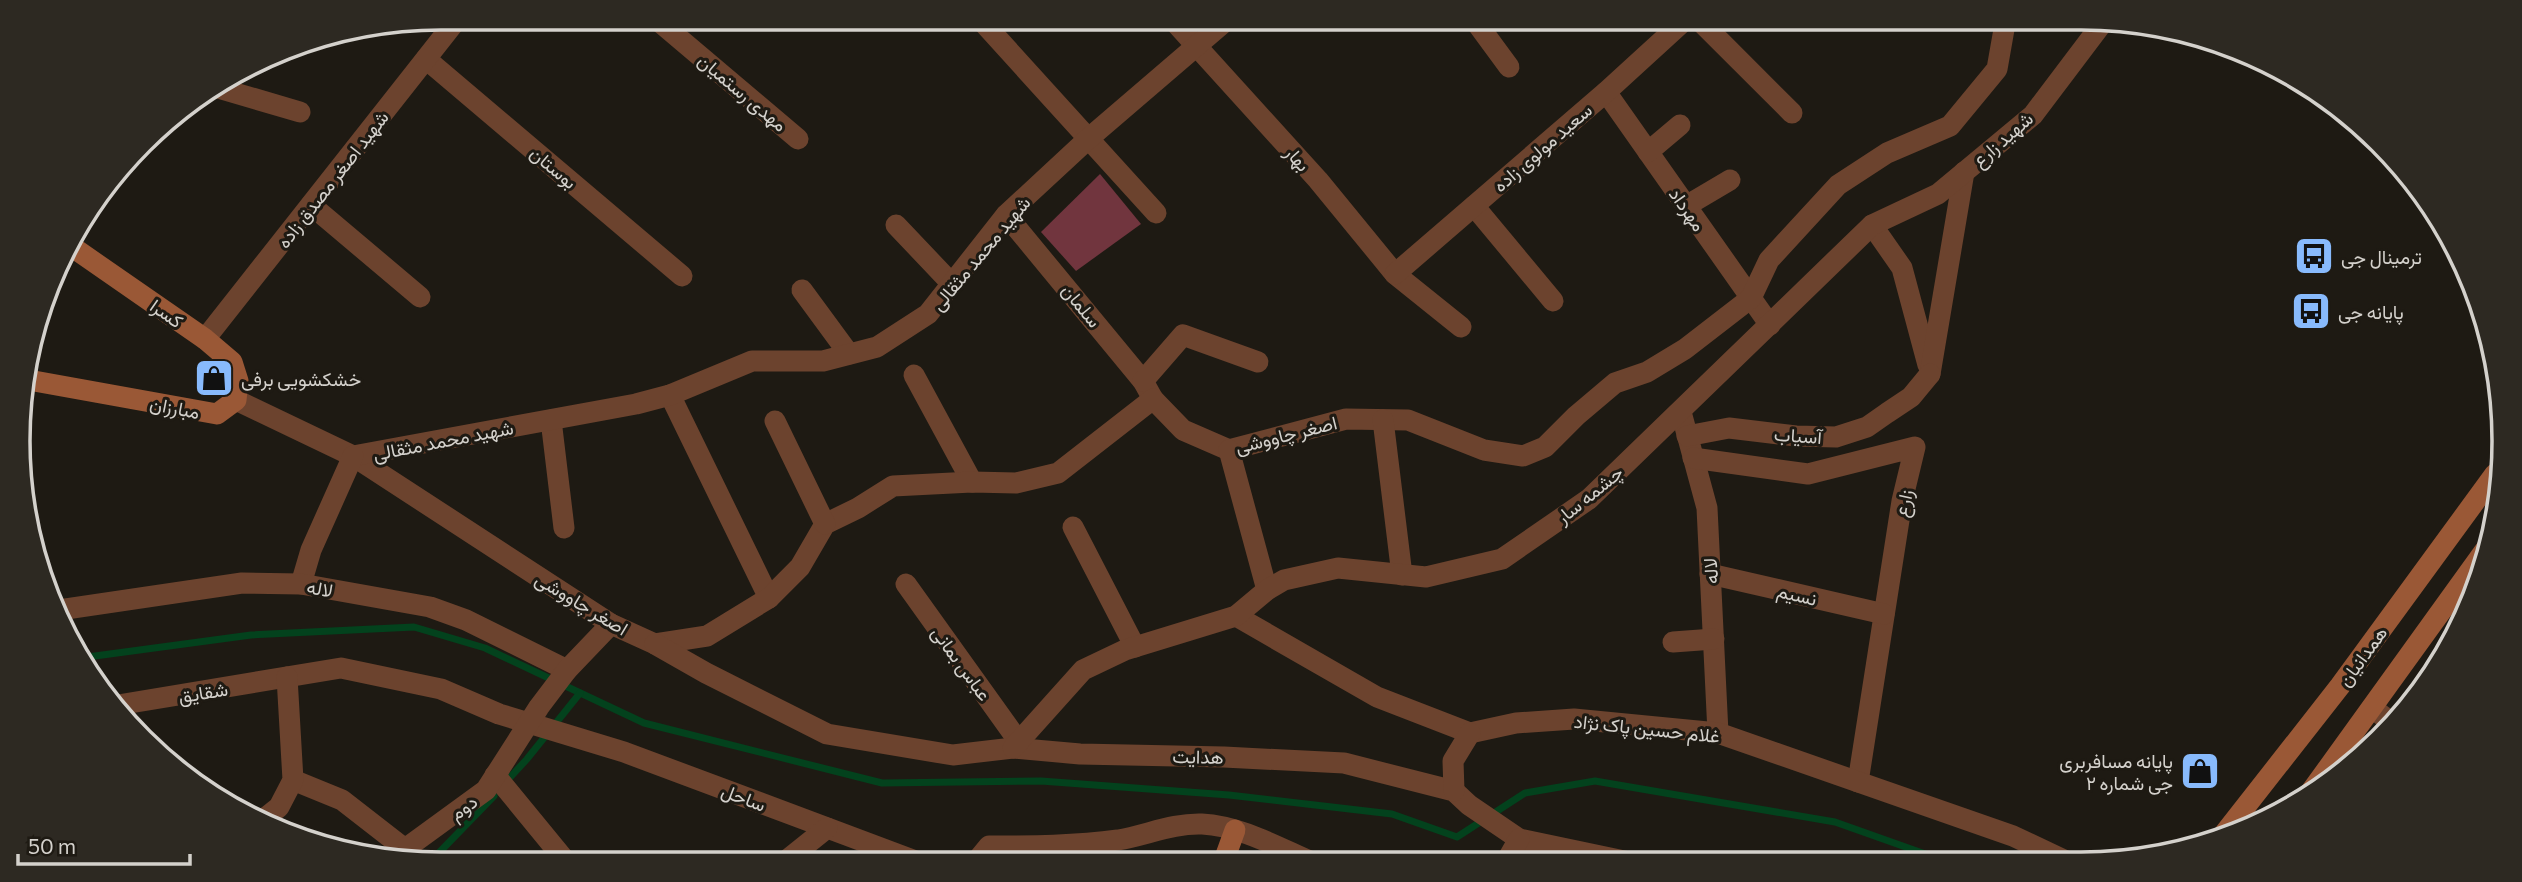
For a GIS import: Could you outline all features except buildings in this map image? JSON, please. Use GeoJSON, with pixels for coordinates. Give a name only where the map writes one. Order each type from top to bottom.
{"type":"FeatureCollection","features":[{"type":"Feature","properties":{"kind":"main road","name":"کسرا"},"geometry":{"type":"LineString","coordinates":[[77,250],[205,339],[232,362],[238,381],[236,400]]}},
{"type":"Feature","properties":{"kind":"main road","name":"مبارزان"},"geometry":{"type":"LineString","coordinates":[[34,381],[217,414],[236,400]]}},
{"type":"Feature","properties":{"kind":"main road","name":"همدانیان"},"geometry":{"type":"LineString","coordinates":[[2233,823],[2329,701],[2490,481]]}},
{"type":"Feature","properties":{"kind":"main road"},"geometry":{"type":"LineString","coordinates":[[2442,547],[2453,547],[2462,552],[2472,566]]}},
{"type":"Feature","properties":{"kind":"main road","name":"همدانیان"},"geometry":{"type":"LineString","coordinates":[[2327,770],[2471,570]]}},
{"type":"Feature","properties":{"kind":"main road"},"geometry":{"type":"LineString","coordinates":[[1227,852],[1235,830]]}},
{"type":"Feature","properties":{"kind":"street","name":"شهید اصغر مصدق زاده"},"geometry":{"type":"LineString","coordinates":[[205,339],[449,30]]}},
{"type":"Feature","properties":{"kind":"street","name":"مهدی رستمیان"},"geometry":{"type":"LineString","coordinates":[[669,30],[798,139]]}},
{"type":"Feature","properties":{"kind":"street"},"geometry":{"type":"LineString","coordinates":[[990,30],[1156,213]]}},
{"type":"Feature","properties":{"kind":"street","name":"بهار"},"geometry":{"type":"LineString","coordinates":[[1182,30],[1318,180],[1395,274],[1461,327]]}},
{"type":"Feature","properties":{"kind":"street","name":"شهید محمد مثقالی"},"geometry":{"type":"LineString","coordinates":[[353,456],[670,395],[752,361],[823,361],[877,347],[928,314],[1006,215],[1088,139],[1215,30]]}},
{"type":"Feature","properties":{"kind":"street"},"geometry":{"type":"LineString","coordinates":[[1482,30],[1509,67]]}},
{"type":"Feature","properties":{"kind":"street","name":"سعید مولوی زاده"},"geometry":{"type":"LineString","coordinates":[[1395,274],[1606,92],[1673,30]]}},
{"type":"Feature","properties":{"kind":"street"},"geometry":{"type":"LineString","coordinates":[[1709,30],[1792,113]]}},
{"type":"Feature","properties":{"kind":"street","name":"اصغر چاووشی"},"geometry":{"type":"LineString","coordinates":[[1148,390],[1183,430],[1230,450],[1346,419],[1409,420],[1484,450],[1523,456],[1545,447],[1615,383],[1647,372],[1685,349],[1751,298],[1769,260],[1838,184],[1886,153],[1950,126],[1997,69],[1999,30]]}},
{"type":"Feature","properties":{"kind":"street","name":"شهید زارع"},"geometry":{"type":"LineString","coordinates":[[1872,225],[1938,194],[2032,115],[2098,31]]}},
{"type":"Feature","properties":{"kind":"street","name":"بوستان"},"geometry":{"type":"LineString","coordinates":[[426,59],[682,275]]}},
{"type":"Feature","properties":{"kind":"street"},"geometry":{"type":"LineString","coordinates":[[226,90],[300,112]]}},
{"type":"Feature","properties":{"kind":"street","name":"مهرداد"},"geometry":{"type":"LineString","coordinates":[[1606,92],[1770,325]]}},
{"type":"Feature","properties":{"kind":"street"},"geometry":{"type":"LineString","coordinates":[[1648,152],[1680,125]]}},
{"type":"Feature","properties":{"kind":"street"},"geometry":{"type":"LineString","coordinates":[[1930,374],[1964,172]]}},
{"type":"Feature","properties":{"kind":"street"},"geometry":{"type":"LineString","coordinates":[[1686,206],[1730,180]]}},
{"type":"Feature","properties":{"kind":"street"},"geometry":{"type":"LineString","coordinates":[[311,205],[420,297]]}},
{"type":"Feature","properties":{"kind":"street"},"geometry":{"type":"LineString","coordinates":[[1474,206],[1553,301]]}},
{"type":"Feature","properties":{"kind":"street","name":"سلمان"},"geometry":{"type":"LineString","coordinates":[[1006,215],[1148,390]]}},
{"type":"Feature","properties":{"kind":"street"},"geometry":{"type":"LineString","coordinates":[[896,225],[952,284]]}},
{"type":"Feature","properties":{"kind":"street"},"geometry":{"type":"LineString","coordinates":[[1872,225],[1902,268],[1930,374]]}},
{"type":"Feature","properties":{"kind":"street","name":"چشمه سار"},"geometry":{"type":"LineString","coordinates":[[1236,616],[1267,590],[1284,580],[1338,568],[1426,578],[1502,559],[1589,499],[1872,225]]}},
{"type":"Feature","properties":{"kind":"street"},"geometry":{"type":"LineString","coordinates":[[802,290],[849,354]]}},
{"type":"Feature","properties":{"kind":"street"},"geometry":{"type":"LineString","coordinates":[[654,644],[708,636],[769,598],[800,567],[825,524],[858,508],[893,486],[1016,483],[1058,473],[1148,390],[1183,335],[1258,362]]}},
{"type":"Feature","properties":{"kind":"street","name":"آسیاب"},"geometry":{"type":"LineString","coordinates":[[1687,436],[1729,428],[1796,436],[1836,437],[1867,427],[1911,397],[1930,374]]}},
{"type":"Feature","properties":{"kind":"street"},"geometry":{"type":"LineString","coordinates":[[914,375],[972,482]]}},
{"type":"Feature","properties":{"kind":"street"},"geometry":{"type":"LineString","coordinates":[[670,395],[769,598]]}},
{"type":"Feature","properties":{"kind":"street"},"geometry":{"type":"LineString","coordinates":[[236,400],[353,456],[311,550],[301,584]]}},
{"type":"Feature","properties":{"kind":"street","name":"لاله"},"geometry":{"type":"LineString","coordinates":[[1681,412],[1707,508],[1718,733]]}},
{"type":"Feature","properties":{"kind":"street"},"geometry":{"type":"LineString","coordinates":[[551,420],[564,528]]}},
{"type":"Feature","properties":{"kind":"street"},"geometry":{"type":"LineString","coordinates":[[1382,420],[1402,575]]}},
{"type":"Feature","properties":{"kind":"street"},"geometry":{"type":"LineString","coordinates":[[775,421],[825,524]]}},
{"type":"Feature","properties":{"kind":"street","name":"زارع"},"geometry":{"type":"LineString","coordinates":[[1693,458],[1808,474],[1915,447],[1902,501],[1858,782]]}},
{"type":"Feature","properties":{"kind":"street"},"geometry":{"type":"LineString","coordinates":[[1230,450],[1267,590]]}},
{"type":"Feature","properties":{"kind":"street","name":"اصغر چاووشی"},"geometry":{"type":"LineString","coordinates":[[353,456],[611,624],[827,734],[953,755],[1016,745]]}},
{"type":"Feature","properties":{"kind":"street"},"geometry":{"type":"LineString","coordinates":[[1073,527],[1135,647]]}},
{"type":"Feature","properties":{"kind":"street","name":"نسیم"},"geometry":{"type":"LineString","coordinates":[[1710,574],[1884,614]]}},
{"type":"Feature","properties":{"kind":"street","name":"لاله"},"geometry":{"type":"LineString","coordinates":[[66,609],[242,583],[301,584],[430,607],[466,620],[567,670]]}},
{"type":"Feature","properties":{"kind":"street","name":"عباس بمانی"},"geometry":{"type":"LineString","coordinates":[[906,584],[1016,745]]}},
{"type":"Feature","properties":{"kind":"street"},"geometry":{"type":"LineString","coordinates":[[1016,745],[1083,670],[1135,647],[1236,616],[1377,697],[1470,733],[1453,761],[1461,798]]}},
{"type":"Feature","properties":{"kind":"street","name":"دوم"},"geometry":{"type":"LineString","coordinates":[[405,850],[486,790],[567,670],[611,624]]}},
{"type":"Feature","properties":{"kind":"street"},"geometry":{"type":"LineString","coordinates":[[1672,642],[1714,639]]}},
{"type":"Feature","properties":{"kind":"street"},"geometry":{"type":"LineString","coordinates":[[269,815],[279,807],[293,780],[287,677],[341,668],[440,689],[499,714],[536,719]]}},
{"type":"Feature","properties":{"kind":"street","name":"شقایق"},"geometry":{"type":"LineString","coordinates":[[125,704],[287,677]]}},
{"type":"Feature","properties":{"kind":"street"},"geometry":{"type":"LineString","coordinates":[[2372,708],[2385,718]]}},
{"type":"Feature","properties":{"kind":"street","name":"ساحل"},"geometry":{"type":"LineString","coordinates":[[536,719],[566,734],[624,752],[891,852]]}},
{"type":"Feature","properties":{"kind":"street","name":"غلام حسین پاک نژاد"},"geometry":{"type":"LineString","coordinates":[[1470,733],[1516,723],[1574,719],[1718,733],[2013,836],[2047,852]]}},
{"type":"Feature","properties":{"kind":"street","name":"هدایت"},"geometry":{"type":"LineString","coordinates":[[1016,745],[1080,754],[1344,762],[1461,798],[1515,836],[1585,852]]}},
{"type":"Feature","properties":{"kind":"street"},"geometry":{"type":"LineString","coordinates":[[495,775],[558,852]]}},
{"type":"Feature","properties":{"kind":"street"},"geometry":{"type":"LineString","coordinates":[[293,780],[342,800],[395,850]]}},
{"type":"Feature","properties":{"kind":"street"},"geometry":{"type":"LineString","coordinates":[[984,852],[989,846],[1078,846],[1130,838],[1170,826],[1203,824],[1235,830],[1288,852]]}},
{"type":"Feature","properties":{"kind":"street"},"geometry":{"type":"LineString","coordinates":[[797,852],[827,828]]}},
{"type":"Feature","properties":{"kind":"street"},"geometry":{"type":"LineString","coordinates":[[1509,852],[1515,836]]}},
{"type":"Feature","properties":{"kind":"shaded area"},"geometry":{"type":"Polygon","coordinates":[[[1100,174],[1141,224],[1076,271],[1041,232],[1100,174]]]}},
{"type":"Feature","properties":{"kind":"waterway"},"geometry":{"type":"LineString","coordinates":[[91,657],[251,635],[414,627],[485,648],[644,723],[882,783],[1041,781],[1229,795],[1392,814],[1457,837],[1525,793],[1595,781],[1835,822],[1920,852]]}},
{"type":"Feature","properties":{"kind":"waterway"},"geometry":{"type":"LineString","coordinates":[[504,784],[580,693]]}},
{"type":"Feature","properties":{"kind":"waterway"},"geometry":{"type":"LineString","coordinates":[[440,852],[494,796]]}},
{"type":"Feature","properties":{"kind":"place","name":"ترمینال جی"},"geometry":{"type":"Point","coordinates":[2314,256]}},
{"type":"Feature","properties":{"kind":"place","name":"پایانه جی"},"geometry":{"type":"Point","coordinates":[2311,311]}},
{"type":"Feature","properties":{"kind":"place","name":"خشکشویی برفی"},"geometry":{"type":"Point","coordinates":[214,378]}},
{"type":"Feature","properties":{"kind":"place","name":"پایانه مسافربری جی شماره ۲"},"geometry":{"type":"Point","coordinates":[2200,771]}}]}
